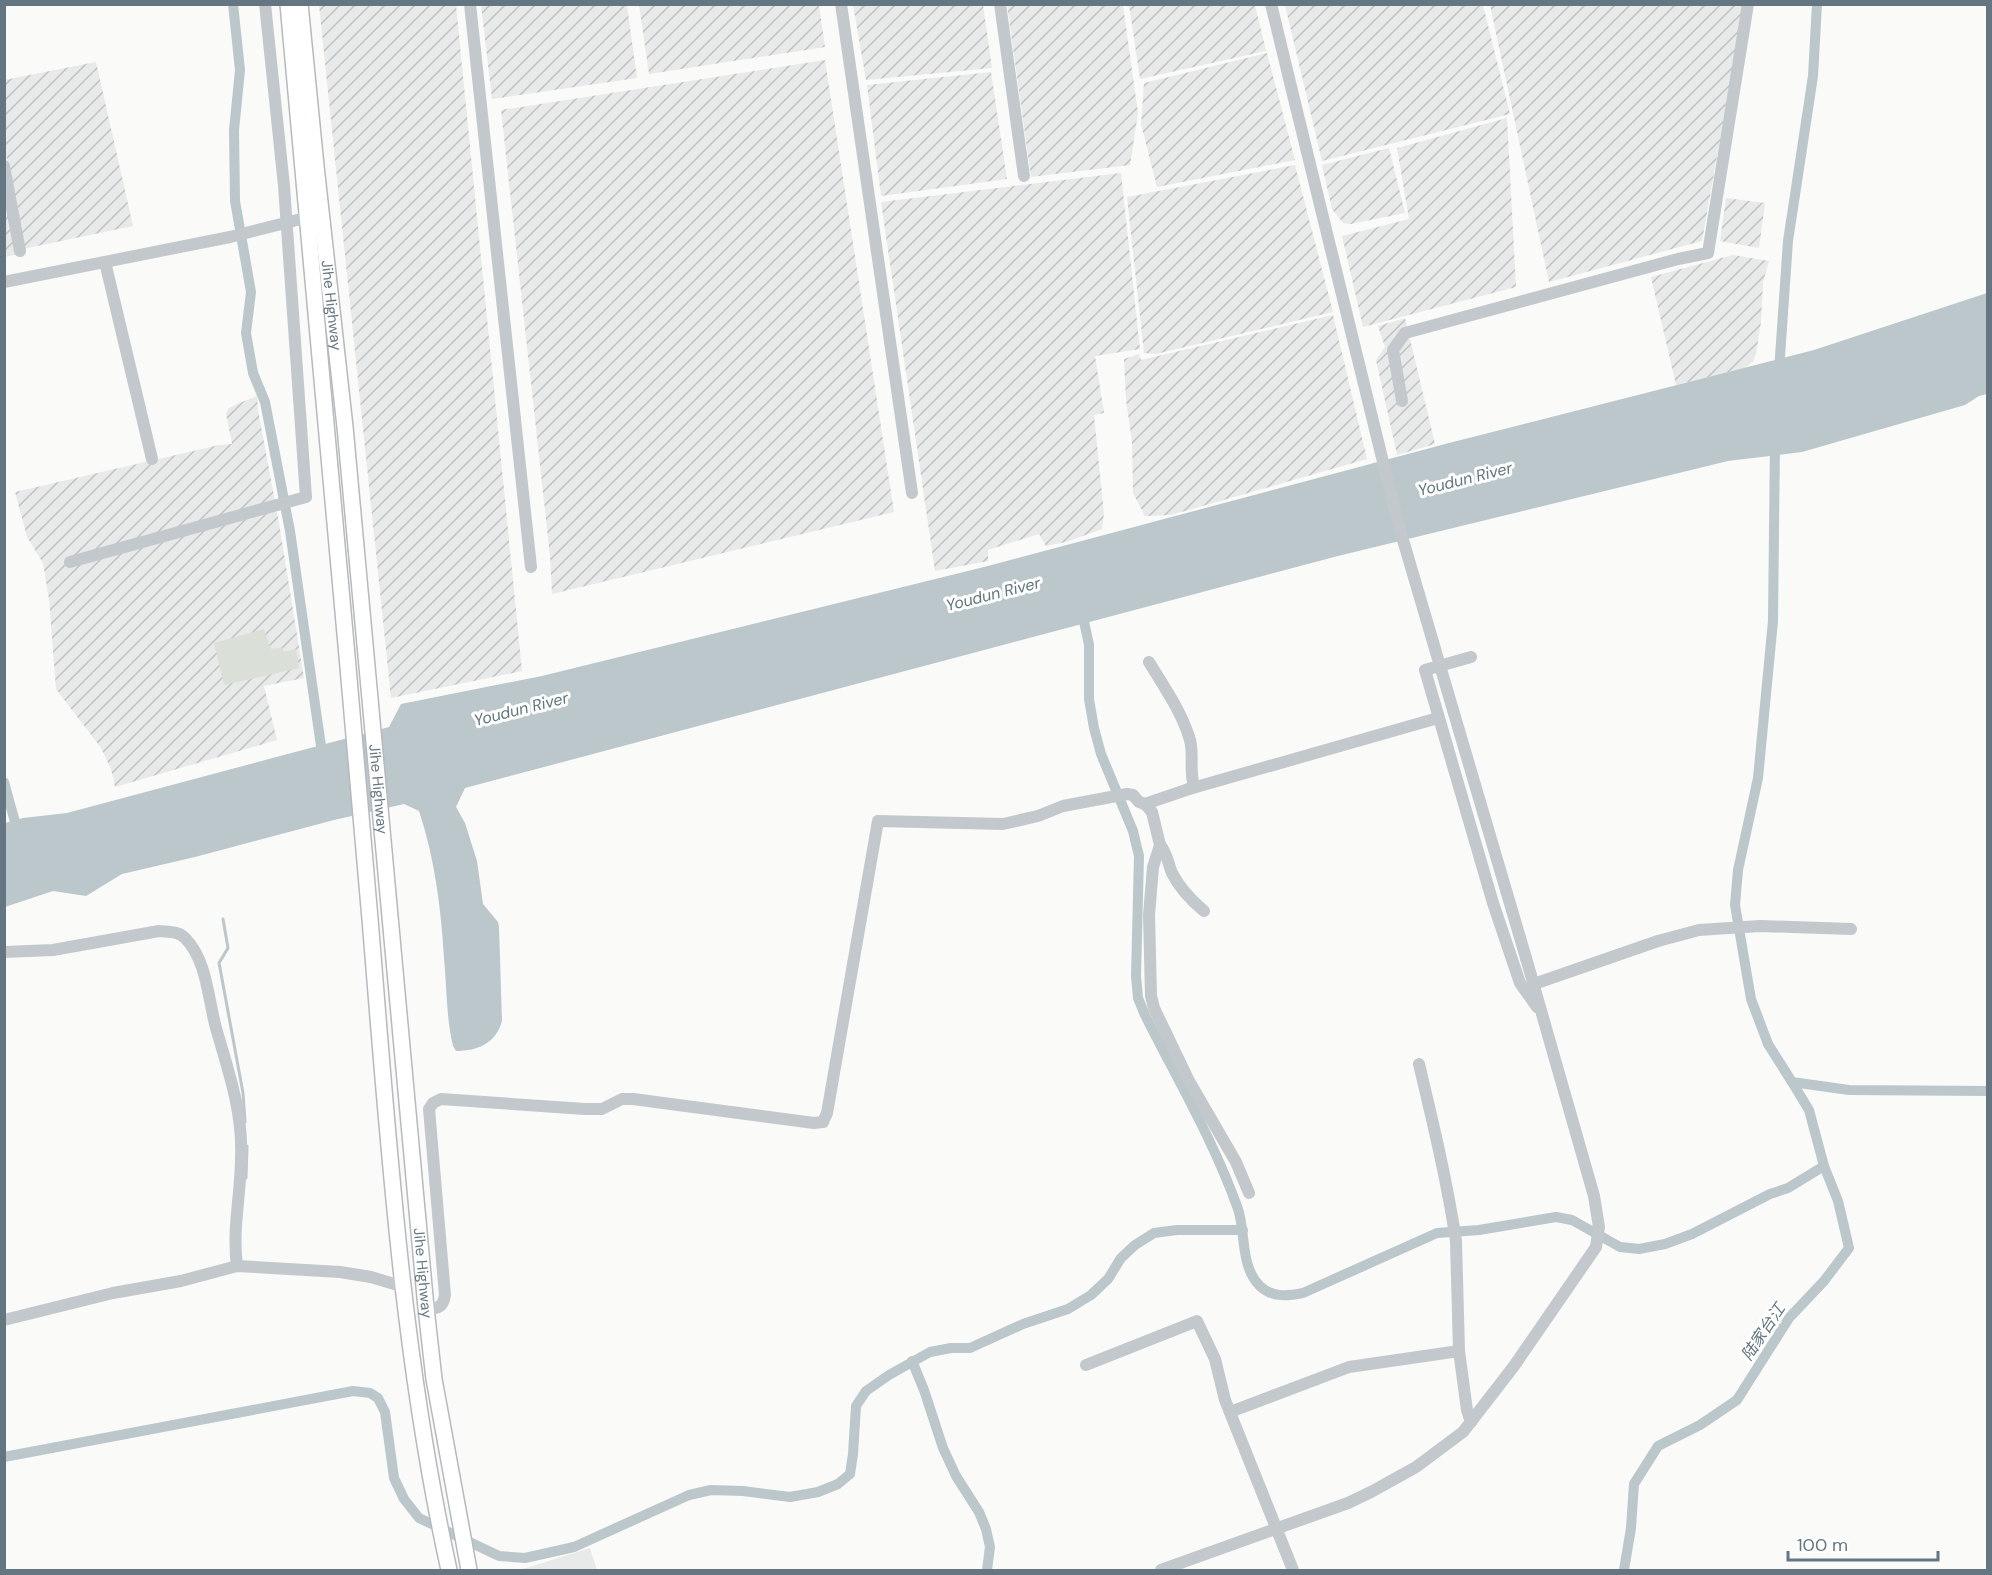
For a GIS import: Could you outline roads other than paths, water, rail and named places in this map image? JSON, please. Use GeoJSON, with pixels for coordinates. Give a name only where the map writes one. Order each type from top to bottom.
{"type":"FeatureCollection","features":[{"type":"Feature","properties":{"kind":"main road","name":"Jihe Highway"},"geometry":{"type":"LineString","coordinates":[[288,4],[345,427],[406,1109],[434,1379],[468,1568]]}},
{"type":"Feature","properties":{"kind":"main road","name":"Jihe Highway"},"geometry":{"type":"LineString","coordinates":[[300,4],[310,167],[309,216],[387,1114],[413,1370],[434,1498],[449,1570]]}},
{"type":"Feature","properties":{"kind":"street"},"geometry":{"type":"LineString","coordinates":[[70,562],[306,497],[286,221],[265,4]]}},
{"type":"Feature","properties":{"kind":"street"},"geometry":{"type":"LineString","coordinates":[[470,4],[531,567]]}},
{"type":"Feature","properties":{"kind":"street"},"geometry":{"type":"LineString","coordinates":[[841,4],[912,493]]}},
{"type":"Feature","properties":{"kind":"street"},"geometry":{"type":"LineString","coordinates":[[1000,4],[1024,176]]}},
{"type":"Feature","properties":{"kind":"street"},"geometry":{"type":"LineString","coordinates":[[1161,1570],[1371,1492],[1435,1454],[1463,1432],[1514,1366],[1596,1247],[1599,1227],[1594,1196],[1534,984],[1398,523],[1271,4]]}},
{"type":"Feature","properties":{"kind":"street"},"geometry":{"type":"LineString","coordinates":[[1402,401],[1393,350],[1405,333],[1678,259],[1708,253],[1748,4]]}},
{"type":"Feature","properties":{"kind":"street"},"geometry":{"type":"LineString","coordinates":[[4,166],[20,251]]}},
{"type":"Feature","properties":{"kind":"street"},"geometry":{"type":"LineString","coordinates":[[4,282],[230,237],[309,216]]}},
{"type":"Feature","properties":{"kind":"street"},"geometry":{"type":"LineString","coordinates":[[105,262],[152,459]]}},
{"type":"Feature","properties":{"kind":"street"},"geometry":{"type":"LineString","coordinates":[[1472,657],[1425,670],[1493,903],[1520,983],[1541,1013]]}},
{"type":"Feature","properties":{"kind":"street"},"geometry":{"type":"LineString","coordinates":[[1149,662],[1169,693],[1190,739],[1191,777],[1194,786],[1189,789]]}},
{"type":"Feature","properties":{"kind":"street"},"geometry":{"type":"LineString","coordinates":[[1145,804],[1189,789],[1438,718]]}},
{"type":"Feature","properties":{"kind":"street"},"geometry":{"type":"LineString","coordinates":[[426,1308],[436,1309],[441,1306],[445,1295],[429,1109],[433,1103],[441,1099],[594,1109],[602,1109],[621,1099],[633,1099],[805,1122],[823,1122],[827,1113],[878,821],[1003,824],[1038,816],[1063,806],[1127,794],[1133,795],[1152,812],[1160,845],[1173,876],[1204,911]]}},
{"type":"Feature","properties":{"kind":"street"},"geometry":{"type":"LineString","coordinates":[[1160,845],[1153,867],[1149,915],[1151,996],[1154,1008],[1189,1081],[1236,1162],[1249,1193]]}},
{"type":"Feature","properties":{"kind":"street"},"geometry":{"type":"LineString","coordinates":[[1534,984],[1658,941],[1699,930],[1760,926],[1851,929]]}},
{"type":"Feature","properties":{"kind":"street"},"geometry":{"type":"LineString","coordinates":[[4,952],[53,950],[159,931],[183,935],[189,943],[208,986],[216,1026],[233,1080],[242,1156],[234,1246],[237,1266]]}},
{"type":"Feature","properties":{"kind":"street"},"geometry":{"type":"LineString","coordinates":[[1419,1064],[1447,1188],[1456,1241],[1459,1351],[1471,1422]]}},
{"type":"Feature","properties":{"kind":"street"},"geometry":{"type":"LineString","coordinates":[[4,1320],[101,1296],[181,1281],[237,1266],[340,1272],[371,1277],[404,1287]]}},
{"type":"Feature","properties":{"kind":"street"},"geometry":{"type":"LineString","coordinates":[[1086,1365],[1197,1321],[1215,1359],[1225,1400],[1293,1570]]}},
{"type":"Feature","properties":{"kind":"street"},"geometry":{"type":"LineString","coordinates":[[1230,1412],[1349,1367],[1459,1351]]}},
{"type":"Feature","properties":{"kind":"water","name":"Youdun River"},"geometry":{"type":"Polygon","coordinates":[[[1987,293],[1987,394],[1965,405],[1802,452],[1728,461],[1338,556],[465,788],[456,807],[465,823],[477,861],[483,904],[498,922],[499,927],[502,1021],[491,1040],[479,1047],[456,1051],[453,1046],[448,1013],[441,921],[433,866],[419,811],[404,804],[122,874],[86,896],[53,891],[5,907],[5,823],[23,818],[67,813],[389,727],[401,704],[542,676],[984,567],[1449,443],[1814,350],[1987,293]]]}},
{"type":"Feature","properties":{"kind":"waterway"},"geometry":{"type":"LineString","coordinates":[[233,4],[240,70],[234,130],[235,201],[251,292],[246,333],[253,373],[265,402],[290,531],[321,746]]}},
{"type":"Feature","properties":{"kind":"waterway"},"geometry":{"type":"LineString","coordinates":[[1779,371],[1788,241],[1813,76],[1817,4]]}},
{"type":"Feature","properties":{"kind":"waterway"},"geometry":{"type":"LineString","coordinates":[[1775,440],[1773,621],[1758,778],[1738,870],[1735,905],[1751,999],[1768,1044],[1792,1082],[1849,1090],[1988,1091]]}},
{"type":"Feature","properties":{"kind":"waterway"},"geometry":{"type":"LineString","coordinates":[[1082,612],[1089,645],[1089,699],[1094,728],[1101,754],[1133,831],[1139,856],[1136,976],[1138,998],[1218,1159],[1238,1209],[1249,1269],[1265,1290],[1281,1295],[1303,1293],[1437,1233],[1479,1230],[1556,1217],[1572,1220],[1620,1247],[1639,1249],[1665,1244],[1692,1234],[1770,1194],[1788,1188],[1824,1166]]}},
{"type":"Feature","properties":{"kind":"waterway"},"geometry":{"type":"LineString","coordinates":[[4,782],[18,833]]}},
{"type":"Feature","properties":{"kind":"waterway"},"geometry":{"type":"LineString","coordinates":[[223,919],[228,948],[219,963],[243,1093],[245,1122]]}},
{"type":"Feature","properties":{"kind":"waterway","name":"陆家台江"},"geometry":{"type":"LineString","coordinates":[[1624,1570],[1631,1528],[1634,1484],[1658,1446],[1700,1425],[1737,1400],[1789,1318],[1824,1281],[1849,1248],[1838,1201],[1824,1166],[1809,1110],[1792,1082]]}},
{"type":"Feature","properties":{"kind":"waterway"},"geometry":{"type":"LineString","coordinates":[[246,1178],[247,1146]]}},
{"type":"Feature","properties":{"kind":"waterway"},"geometry":{"type":"LineString","coordinates":[[4,1457],[353,1391],[370,1393],[378,1398],[385,1412],[394,1478],[404,1499],[419,1518],[499,1556],[525,1558],[574,1547],[689,1495],[711,1490],[743,1491],[790,1497],[818,1492],[838,1484],[850,1474],[856,1406],[866,1391],[889,1375],[930,1352],[951,1348],[970,1348],[1023,1324],[1068,1309],[1091,1295],[1108,1279],[1121,1258],[1135,1245],[1154,1233],[1177,1230],[1243,1230]]}},
{"type":"Feature","properties":{"kind":"waterway"},"geometry":{"type":"LineString","coordinates":[[912,1361],[943,1448],[986,1529],[990,1547],[987,1570]]}}]}
